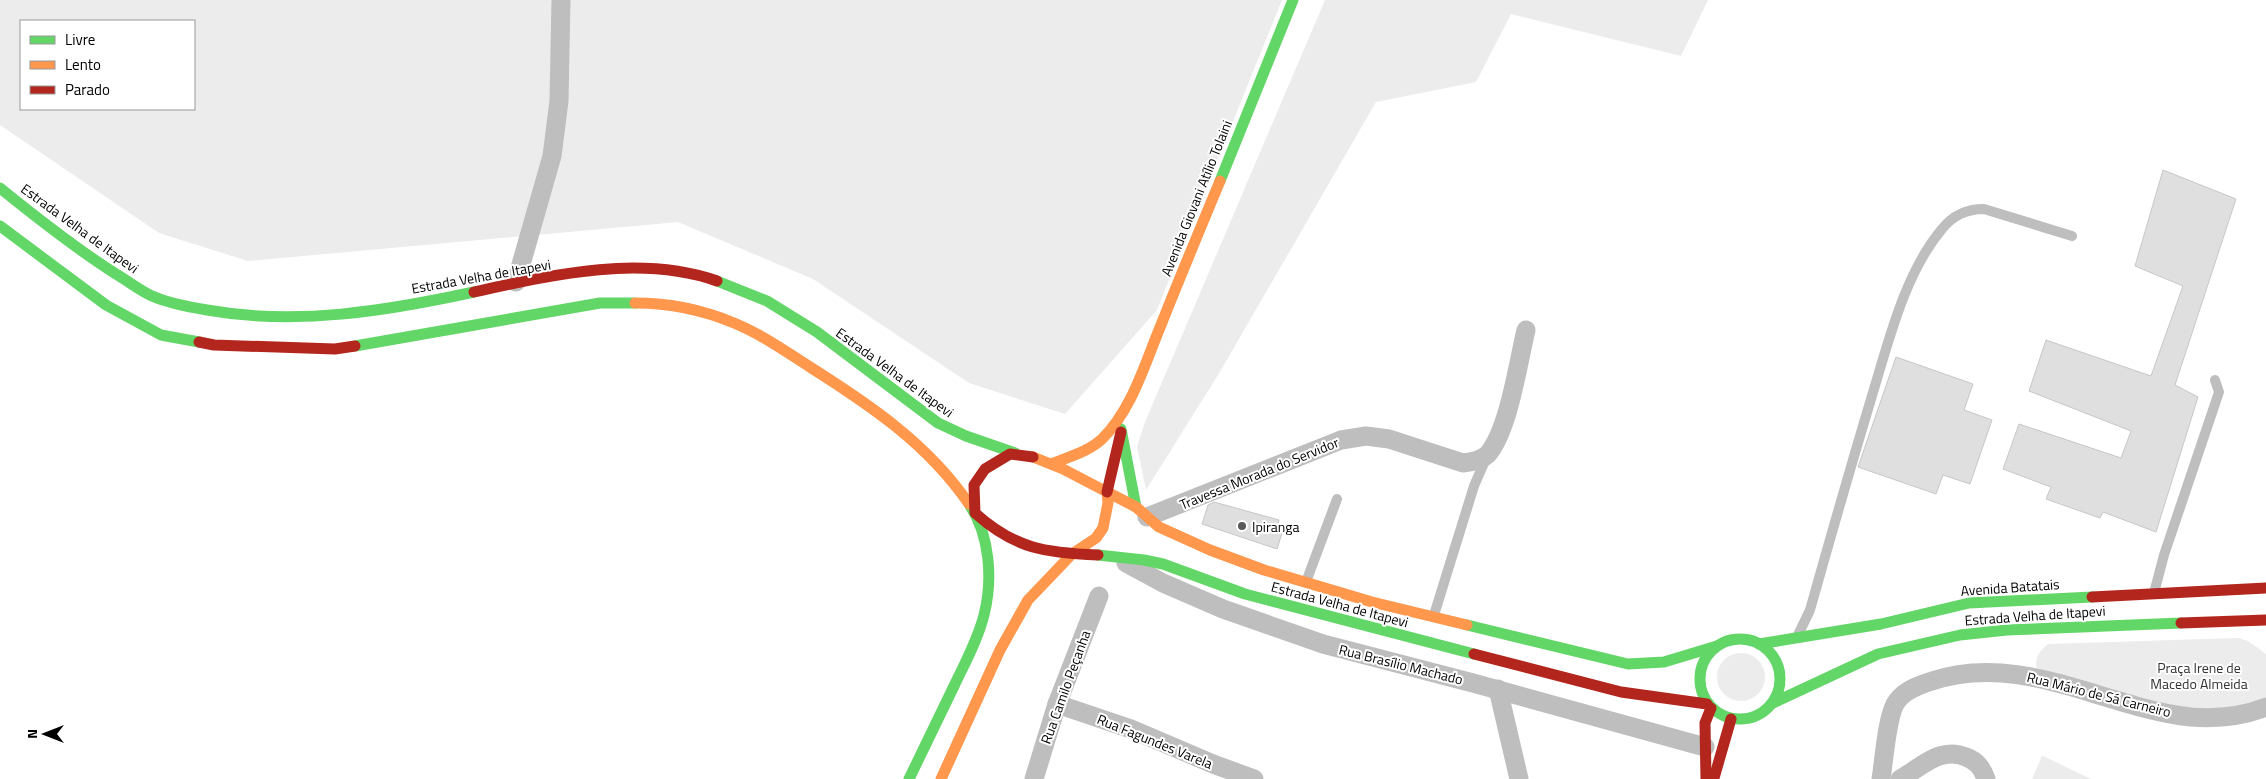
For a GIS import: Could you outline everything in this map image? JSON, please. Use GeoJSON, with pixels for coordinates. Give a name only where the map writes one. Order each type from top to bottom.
{"type":"FeatureCollection","features":[{"type":"Feature","properties":{"kind":"main road","name":"Avenida Giovani Atílio Tolaini"},"geometry":{"type":"LineString","coordinates":[[1125,407],[1148,357],[1293,0]]}},
{"type":"Feature","properties":{"kind":"main road","name":"Estrada Velha de Itapevi"},"geometry":{"type":"LineString","coordinates":[[0,188],[103,266],[152,296],[200,308],[258,318],[319,318],[446,298],[516,282],[605,271],[654,270],[688,273],[715,280],[786,312],[885,382],[934,421],[956,433],[1051,464],[1108,498],[1142,512],[1159,527],[1210,550],[1306,583],[1433,617],[1628,664],[1664,662],[1717,646]]}},
{"type":"Feature","properties":{"kind":"main road","name":"Estrada Velha de Itapevi"},"geometry":{"type":"LineString","coordinates":[[0,226],[58,272],[106,305],[161,335],[214,345],[335,349],[600,303],[649,303],[690,309],[734,323],[763,337],[856,396],[925,450],[951,478],[975,513],[1004,536],[1022,544],[1072,554],[1142,558],[1190,572],[1238,592],[1593,687],[1660,700],[1709,706]]}},
{"type":"Feature","properties":{"kind":"main road"},"geometry":{"type":"LineString","coordinates":[[940,779],[1000,650],[1028,600],[1072,554],[1096,538],[1103,528],[1118,454],[1125,407]]}},
{"type":"Feature","properties":{"kind":"main road"},"geometry":{"type":"LineString","coordinates":[[1051,464],[1085,450],[1103,439],[1125,407]]}},
{"type":"Feature","properties":{"kind":"main road"},"geometry":{"type":"LineString","coordinates":[[1121,429],[1142,512]]}},
{"type":"Feature","properties":{"kind":"main road"},"geometry":{"type":"LineString","coordinates":[[909,779],[966,661],[984,616],[989,581],[988,566],[986,550],[975,513],[972,487],[979,474],[998,459],[1015,453]]}},
{"type":"Feature","properties":{"kind":"main road","name":"Avenida Batatais"},"geometry":{"type":"LineString","coordinates":[[1760,644],[1882,624],[1969,603],[2266,588]]}},
{"type":"Feature","properties":{"kind":"main road","name":"Estrada Velha de Itapevi"},"geometry":{"type":"LineString","coordinates":[[1773,703],[1878,654],[1960,635],[2007,630],[2258,621]]}},
{"type":"Feature","properties":{"kind":"main road"},"geometry":{"type":"LineString","coordinates":[[1738,639],[1760,644],[1768,650],[1779,670],[1779,691],[1773,703],[1765,712],[1743,720],[1731,719],[1720,715],[1709,706],[1702,693],[1701,670],[1704,660],[1717,646],[1738,639]]}},
{"type":"Feature","properties":{"kind":"main road"},"geometry":{"type":"LineString","coordinates":[[1706,779],[1705,723],[1709,706]]}},
{"type":"Feature","properties":{"kind":"main road"},"geometry":{"type":"LineString","coordinates":[[1714,779],[1731,719]]}},
{"type":"Feature","properties":{"kind":"street"},"geometry":{"type":"LineString","coordinates":[[516,282],[552,156],[560,101],[561,0]]}},
{"type":"Feature","properties":{"kind":"street"},"geometry":{"type":"LineString","coordinates":[[1488,455],[1502,428],[1526,330]]}},
{"type":"Feature","properties":{"kind":"street","name":"Travessa Morada do Servidor"},"geometry":{"type":"LineString","coordinates":[[1142,512],[1342,440],[1366,436],[1389,439],[1463,463],[1474,462],[1488,455]]}},
{"type":"Feature","properties":{"kind":"street","name":"Rua Brasílio Machado"},"geometry":{"type":"LineString","coordinates":[[1105,557],[1128,564],[1163,583],[1223,609],[1323,644],[1498,689],[1705,747]]}},
{"type":"Feature","properties":{"kind":"street","name":"Rua Camilo Peçanha"},"geometry":{"type":"LineString","coordinates":[[1034,779],[1057,704],[1099,596]]}},
{"type":"Feature","properties":{"kind":"street"},"geometry":{"type":"LineString","coordinates":[[2258,621],[2266,634]]}},
{"type":"Feature","properties":{"kind":"street","name":"Rua Mário de Sá Carneiro"},"geometry":{"type":"LineString","coordinates":[[1881,779],[1895,703],[1906,692],[1922,684],[1961,673],[2022,675],[2192,717],[2226,716],[2252,712],[2266,707]]}},
{"type":"Feature","properties":{"kind":"street"},"geometry":{"type":"LineString","coordinates":[[1498,689],[1520,779]]}},
{"type":"Feature","properties":{"kind":"street","name":"Rua Fagundes Varela"},"geometry":{"type":"LineString","coordinates":[[1057,704],[1131,730],[1254,779]]}},
{"type":"Feature","properties":{"kind":"street"},"geometry":{"type":"LineString","coordinates":[[1900,779],[1941,754],[1954,753],[1975,760],[1986,779]]}},
{"type":"Feature","properties":{"kind":"lane"},"geometry":{"type":"LineString","coordinates":[[1796,638],[1810,610],[1894,322],[1918,264],[1942,229],[1958,215],[1971,209],[1984,209],[2072,236]]}},
{"type":"Feature","properties":{"kind":"lane"},"geometry":{"type":"LineString","coordinates":[[2154,594],[2167,546],[2218,392],[2215,380]]}},
{"type":"Feature","properties":{"kind":"lane"},"geometry":{"type":"LineString","coordinates":[[1433,617],[1474,486],[1488,455]]}},
{"type":"Feature","properties":{"kind":"lane"},"geometry":{"type":"LineString","coordinates":[[1306,583],[1337,499]]}},
{"type":"Feature","properties":{"kind":"green space"},"geometry":{"type":"Polygon","coordinates":[[[0,0],[1282,0],[1157,310],[1065,414],[969,383],[813,279],[678,222],[248,261],[159,233],[0,125],[0,0]]]}},
{"type":"Feature","properties":{"kind":"green space"},"geometry":{"type":"Polygon","coordinates":[[[1325,0],[1708,0],[1681,56],[1511,14],[1476,82],[1376,102],[1221,370],[1146,490],[1137,447],[1145,422],[1325,0]]]}},
{"type":"Feature","properties":{"kind":"green space","name":"Praça Irene de Macedo Almeida"},"geometry":{"type":"Polygon","coordinates":[[[2238,638],[2248,641],[2266,654],[2266,697],[2241,706],[2195,712],[2040,675],[2036,666],[2039,654],[2048,644],[2238,638]]]}},
{"type":"Feature","properties":{"kind":"green space"},"geometry":{"type":"Polygon","coordinates":[[[1741,653],[1750,655],[1758,660],[1763,668],[1765,677],[1763,686],[1758,694],[1750,699],[1741,701],[1732,699],[1724,694],[1719,686],[1717,677],[1719,668],[1724,660],[1732,655],[1741,653]]]}},
{"type":"Feature","properties":{"kind":"green space"},"geometry":{"type":"Polygon","coordinates":[[[2043,756],[2091,779],[2032,779],[2043,756]]]}},
{"type":"Feature","properties":{"kind":"building"},"geometry":{"type":"Polygon","coordinates":[[[2163,170],[2236,199],[2175,385],[2198,397],[2156,532],[2103,512],[2100,518],[2046,499],[2051,487],[2003,469],[2019,424],[2121,458],[2131,431],[2029,391],[2046,340],[2151,376],[2183,286],[2135,266],[2163,170]]]}},
{"type":"Feature","properties":{"kind":"building"},"geometry":{"type":"Polygon","coordinates":[[[1896,357],[1973,384],[1964,410],[1992,420],[1970,484],[1943,475],[1936,494],[1858,467],[1896,357]]]}},
{"type":"Feature","properties":{"kind":"building","name":"Ipiranga"},"geometry":{"type":"Polygon","coordinates":[[[1214,502],[1279,520],[1277,528],[1283,530],[1277,549],[1202,524],[1208,505],[1214,502]]]}},
{"type":"Feature","properties":{"kind":"traffic: fast"},"geometry":{"type":"LineString","coordinates":[[1220,181],[1293,0]]}},
{"type":"Feature","properties":{"kind":"traffic: fast"},"geometry":{"type":"LineString","coordinates":[[0,188],[42,222],[101,264],[147,294],[172,303],[241,315],[274,317],[308,316],[375,310],[474,292]]}},
{"type":"Feature","properties":{"kind":"traffic: fast"},"geometry":{"type":"LineString","coordinates":[[0,226],[106,305],[161,335],[199,342]]}},
{"type":"Feature","properties":{"kind":"traffic: fast"},"geometry":{"type":"LineString","coordinates":[[717,281],[767,301],[817,332],[938,423],[966,436],[1015,453]]}},
{"type":"Feature","properties":{"kind":"traffic: fast"},"geometry":{"type":"LineString","coordinates":[[355,346],[600,303],[635,303]]}},
{"type":"Feature","properties":{"kind":"traffic: fast"},"geometry":{"type":"LineString","coordinates":[[1121,429],[1136,507]]}},
{"type":"Feature","properties":{"kind":"traffic: fast"},"geometry":{"type":"LineString","coordinates":[[909,779],[971,651],[984,615],[988,587],[988,558],[981,529],[969,504]]}},
{"type":"Feature","properties":{"kind":"traffic: fast"},"geometry":{"type":"LineString","coordinates":[[1098,555],[1163,564],[1245,594],[1474,654]]}},
{"type":"Feature","properties":{"kind":"traffic: fast"},"geometry":{"type":"LineString","coordinates":[[1759,644],[1881,624],[1969,603],[2092,597]]}},
{"type":"Feature","properties":{"kind":"traffic: fast"},"geometry":{"type":"LineString","coordinates":[[1773,703],[1878,654],[1960,635],[2007,630],[2181,623]]}},
{"type":"Feature","properties":{"kind":"traffic: fast"},"geometry":{"type":"LineString","coordinates":[[1467,625],[1628,664],[1664,662],[1717,646]]}},
{"type":"Feature","properties":{"kind":"traffic: fast"},"geometry":{"type":"LineString","coordinates":[[1732,639],[1748,639],[1769,650],[1780,671],[1780,679],[1780,687],[1769,708],[1748,719],[1732,719],[1718,713],[1706,701],[1700,687],[1700,671],[1706,657],[1718,645],[1732,639]]}},
{"type":"Feature","properties":{"kind":"traffic: slow"},"geometry":{"type":"LineString","coordinates":[[1051,464],[1078,454],[1096,444],[1122,414],[1137,385],[1220,181]]}},
{"type":"Feature","properties":{"kind":"traffic: slow"},"geometry":{"type":"LineString","coordinates":[[635,303],[673,306],[710,314],[744,327],[773,343],[854,396],[897,427],[953,482],[969,504]]}},
{"type":"Feature","properties":{"kind":"traffic: slow"},"geometry":{"type":"LineString","coordinates":[[941,779],[1000,650],[1028,600],[1072,554],[1096,538],[1103,528],[1108,503],[1107,492],[1063,469],[1033,457]]}},
{"type":"Feature","properties":{"kind":"traffic: slow"},"geometry":{"type":"LineString","coordinates":[[1107,492],[1136,507],[1159,527],[1210,550],[1264,570],[1372,602],[1467,625]]}},
{"type":"Feature","properties":{"kind":"traffic: jam"},"geometry":{"type":"LineString","coordinates":[[474,292],[564,274],[627,268],[688,273],[717,281]]}},
{"type":"Feature","properties":{"kind":"traffic: jam"},"geometry":{"type":"LineString","coordinates":[[199,342],[214,345],[335,349],[355,346]]}},
{"type":"Feature","properties":{"kind":"traffic: jam"},"geometry":{"type":"LineString","coordinates":[[1107,492],[1121,432]]}},
{"type":"Feature","properties":{"kind":"traffic: jam"},"geometry":{"type":"LineString","coordinates":[[1033,457],[1010,454],[985,469],[974,485],[975,513],[1004,534],[1032,547],[1062,553],[1098,555]]}},
{"type":"Feature","properties":{"kind":"traffic: jam"},"geometry":{"type":"LineString","coordinates":[[2092,597],[2266,588]]}},
{"type":"Feature","properties":{"kind":"traffic: jam"},"geometry":{"type":"LineString","coordinates":[[2181,623],[2266,620]]}},
{"type":"Feature","properties":{"kind":"traffic: jam"},"geometry":{"type":"LineString","coordinates":[[1474,654],[1621,692],[1707,704]]}},
{"type":"Feature","properties":{"kind":"traffic: jam"},"geometry":{"type":"LineString","coordinates":[[1706,779],[1705,723],[1711,708]]}},
{"type":"Feature","properties":{"kind":"traffic: jam"},"geometry":{"type":"LineString","coordinates":[[1714,778],[1731,719]]}},
{"type":"Feature","properties":{"kind":"place","name":"Ipiranga"},"geometry":{"type":"Point","coordinates":[1242,526]}}]}
